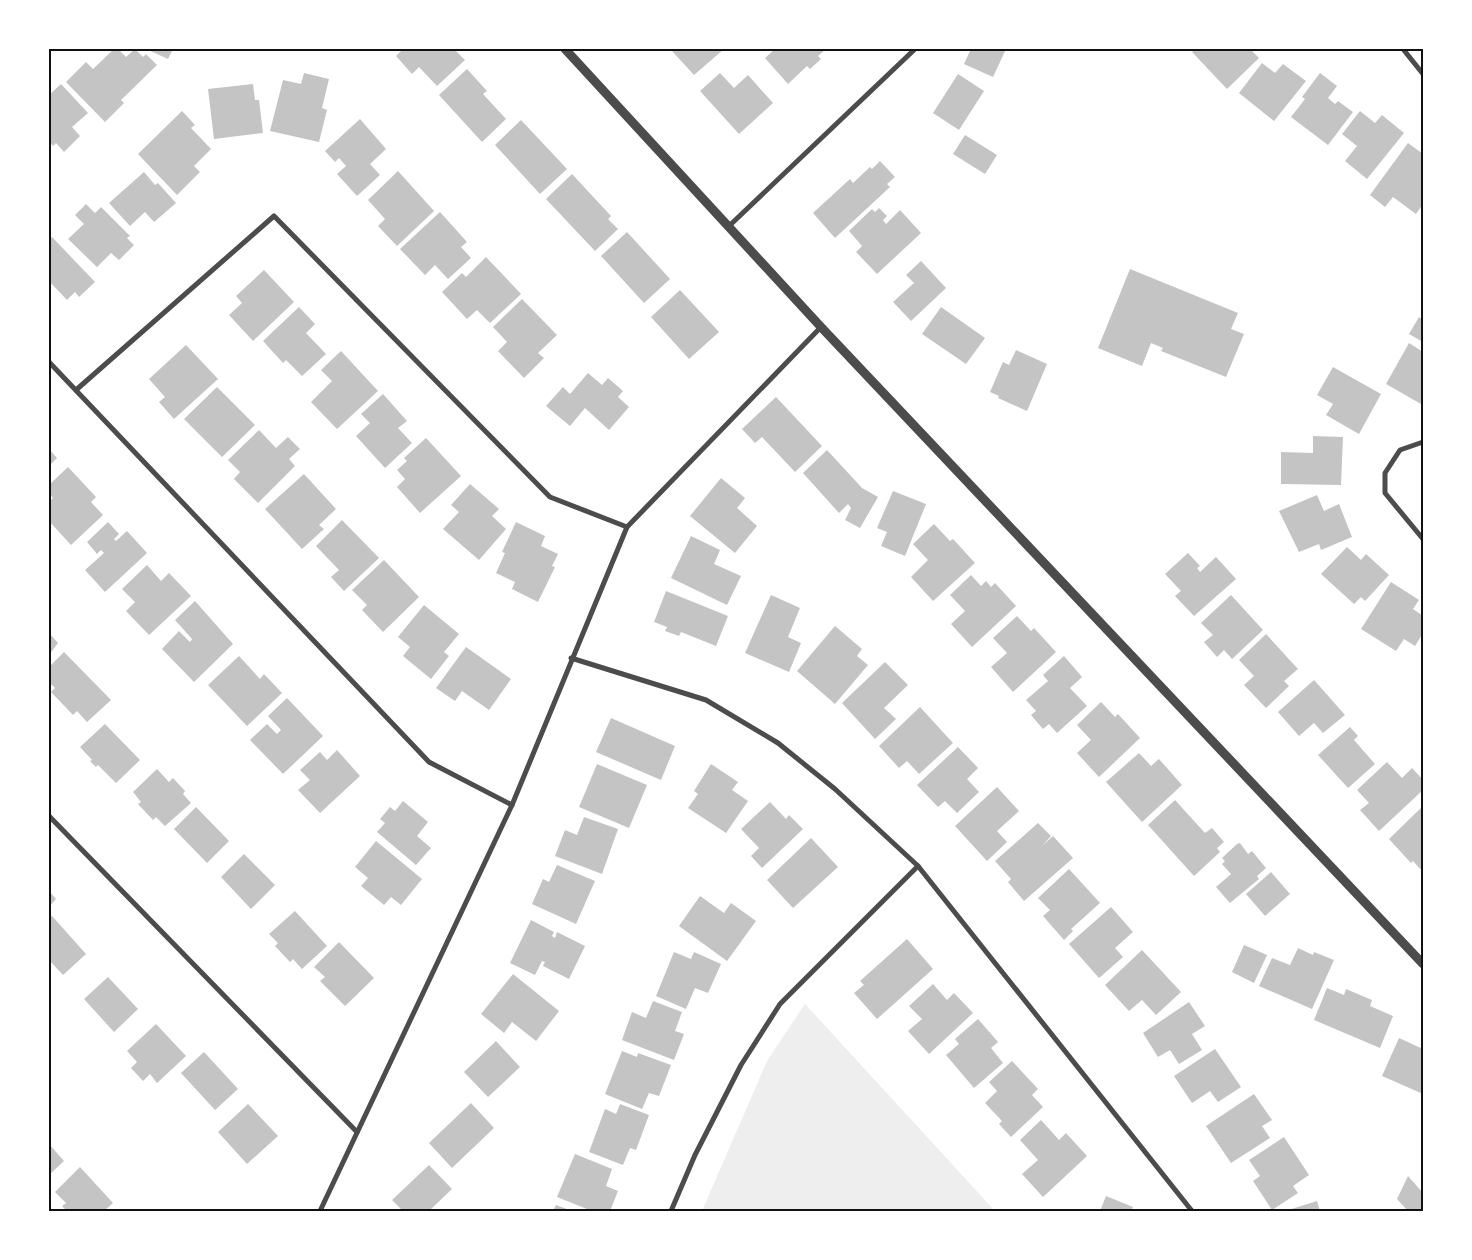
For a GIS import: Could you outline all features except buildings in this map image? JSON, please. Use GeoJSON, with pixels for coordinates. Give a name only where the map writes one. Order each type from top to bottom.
{"type":"FeatureCollection","features":[{"type":"Feature","properties":{"kind":"street"},"geometry":{"type":"LineString","coordinates":[[565,49],[821,327],[1423,964]]}},
{"type":"Feature","properties":{"kind":"street"},"geometry":{"type":"LineString","coordinates":[[728,227],[915,49]]}},
{"type":"Feature","properties":{"kind":"street"},"geometry":{"type":"LineString","coordinates":[[1403,49],[1423,74]]}},
{"type":"Feature","properties":{"kind":"street"},"geometry":{"type":"LineString","coordinates":[[76,390],[274,216],[550,497],[626,527]]}},
{"type":"Feature","properties":{"kind":"street"},"geometry":{"type":"LineString","coordinates":[[320,1211],[512,805],[626,527],[821,327]]}},
{"type":"Feature","properties":{"kind":"street"},"geometry":{"type":"LineString","coordinates":[[49,362],[429,762],[512,805]]}},
{"type":"Feature","properties":{"kind":"street"},"geometry":{"type":"LineString","coordinates":[[1423,442],[1400,450],[1385,473],[1384,493],[1423,539]]}},
{"type":"Feature","properties":{"kind":"street"},"geometry":{"type":"LineString","coordinates":[[571,658],[706,700],[778,743],[836,789],[918,866],[1192,1211]]}},
{"type":"Feature","properties":{"kind":"street"},"geometry":{"type":"LineString","coordinates":[[49,816],[356,1132]]}},
{"type":"Feature","properties":{"kind":"street"},"geometry":{"type":"LineString","coordinates":[[671,1211],[695,1155],[741,1064],[780,1004],[918,866]]}},
{"type":"Feature","properties":{"kind":"shaded area"},"geometry":{"type":"Polygon","coordinates":[[[805,1004],[995,1211],[702,1211],[767,1061],[805,1004]]]}}]}
